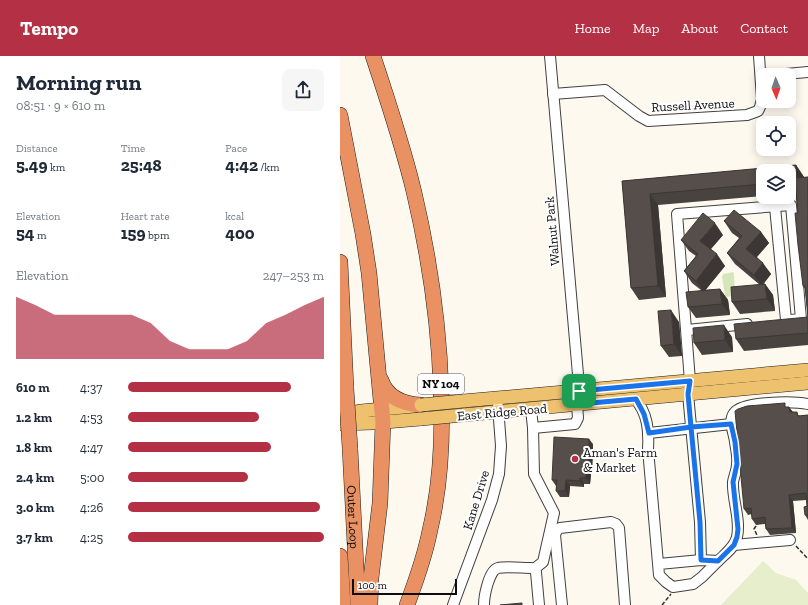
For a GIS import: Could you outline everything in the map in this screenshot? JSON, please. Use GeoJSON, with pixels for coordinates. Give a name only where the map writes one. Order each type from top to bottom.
{"type":"FeatureCollection","features":[{"type":"Feature","properties":{"kind":"highway","name":"NY 104"},"geometry":{"type":"LineString","coordinates":[[374,60],[406,162],[420,217],[433,295],[440,366],[442,425],[440,465],[436,498],[428,542],[407,605]]}},
{"type":"Feature","properties":{"kind":"highway"},"geometry":{"type":"LineString","coordinates":[[340,115],[367,258],[372,295],[382,416],[380,503],[371,578],[370,605]]}},
{"type":"Feature","properties":{"kind":"highway","name":"Outer Loop"},"geometry":{"type":"LineString","coordinates":[[340,262],[358,605]]}},
{"type":"Feature","properties":{"kind":"highway"},"geometry":{"type":"LineString","coordinates":[[378,370],[383,384],[392,396],[421,412]]}},
{"type":"Feature","properties":{"kind":"highway","name":"Outer Loop"},"geometry":{"type":"LineString","coordinates":[[340,556],[343,605]]}},
{"type":"Feature","properties":{"kind":"main road","name":"East Ridge Road"},"geometry":{"type":"LineString","coordinates":[[340,424],[382,416],[421,412],[463,401],[808,370]]}},
{"type":"Feature","properties":{"kind":"main road","name":"East Ridge Road"},"geometry":{"type":"LineString","coordinates":[[421,412],[463,415],[808,383]]}},
{"type":"Feature","properties":{"kind":"main road","name":"East Ridge Road"},"geometry":{"type":"LineString","coordinates":[[340,415],[382,416]]}},
{"type":"Feature","properties":{"kind":"street","name":"Walnut Park"},"geometry":{"type":"LineString","coordinates":[[533,428],[575,424],[578,418],[579,404],[550,56]]}},
{"type":"Feature","properties":{"kind":"street"},"geometry":{"type":"LineString","coordinates":[[759,56],[761,68]]}},
{"type":"Feature","properties":{"kind":"street"},"geometry":{"type":"LineString","coordinates":[[796,73],[808,72]]}},
{"type":"Feature","properties":{"kind":"street","name":"Russell Avenue"},"geometry":{"type":"LineString","coordinates":[[553,94],[605,90],[645,120],[652,121],[747,115],[754,113],[759,108]]}},
{"type":"Feature","properties":{"kind":"street"},"geometry":{"type":"LineString","coordinates":[[701,560],[700,522],[688,394],[690,381],[687,330],[677,214],[776,207],[791,206],[801,319],[783,321],[776,207]]}},
{"type":"Feature","properties":{"kind":"street"},"geometry":{"type":"LineString","coordinates":[[687,330],[756,324]]}},
{"type":"Feature","properties":{"kind":"street","name":"Kane Drive"},"geometry":{"type":"LineString","coordinates":[[454,605],[492,500],[500,467],[501,446],[497,398]]}},
{"type":"Feature","properties":{"kind":"street"},"geometry":{"type":"LineString","coordinates":[[636,399],[644,414],[649,433],[648,449],[659,575],[673,587],[693,584],[702,577],[734,545],[737,537],[738,529],[733,482],[737,464],[735,442],[731,424],[734,412],[742,406],[790,402],[808,404]]}},
{"type":"Feature","properties":{"kind":"street"},"geometry":{"type":"LineString","coordinates":[[484,605],[485,594],[493,571],[498,568],[534,569],[543,562],[554,513],[534,474],[531,409]]}},
{"type":"Feature","properties":{"kind":"street"},"geometry":{"type":"LineString","coordinates":[[649,433],[691,427],[731,424]]}},
{"type":"Feature","properties":{"kind":"street"},"geometry":{"type":"LineString","coordinates":[[562,605],[555,535],[557,530],[560,528],[611,522],[616,524],[619,528],[625,605]]}},
{"type":"Feature","properties":{"kind":"street"},"geometry":{"type":"LineString","coordinates":[[734,545],[790,540]]}},
{"type":"Feature","properties":{"kind":"street"},"geometry":{"type":"LineString","coordinates":[[659,564],[701,560],[718,561]]}},
{"type":"Feature","properties":{"kind":"street"},"geometry":{"type":"LineString","coordinates":[[534,569],[536,572],[539,605]]}},
{"type":"Feature","properties":{"kind":"path"},"geometry":{"type":"LineString","coordinates":[[790,540],[808,559]]}},
{"type":"Feature","properties":{"kind":"path"},"geometry":{"type":"LineString","coordinates":[[662,605],[674,591],[673,587]]}},
{"type":"Feature","properties":{"kind":"green space"},"geometry":{"type":"Polygon","coordinates":[[[733,272],[735,296],[724,297],[723,274],[733,272]]]}},
{"type":"Feature","properties":{"kind":"green space"},"geometry":{"type":"Polygon","coordinates":[[[763,561],[776,573],[796,580],[808,593],[808,605],[721,605],[763,561]]]}},
{"type":"Feature","properties":{"kind":"building"},"geometry":{"type":"Polygon","coordinates":[[[796,165],[797,178],[808,177],[808,317],[805,286],[803,286],[798,245],[795,213],[798,213],[796,165]]]}},
{"type":"Feature","properties":{"kind":"building"},"geometry":{"type":"Polygon","coordinates":[[[756,169],[756,185],[650,194],[658,286],[631,288],[622,181],[756,169]]]}},
{"type":"Feature","properties":{"kind":"building"},"geometry":{"type":"Polygon","coordinates":[[[734,210],[761,232],[746,249],[763,263],[754,275],[727,253],[742,236],[724,221],[734,210]]]}},
{"type":"Feature","properties":{"kind":"building"},"geometry":{"type":"Polygon","coordinates":[[[703,213],[715,223],[700,241],[717,254],[696,281],[684,271],[698,254],[681,240],[703,213]]]}},
{"type":"Feature","properties":{"kind":"building"},"geometry":{"type":"Polygon","coordinates":[[[765,284],[767,299],[732,302],[731,287],[765,284]]]}},
{"type":"Feature","properties":{"kind":"building"},"geometry":{"type":"Polygon","coordinates":[[[720,289],[722,304],[688,307],[686,292],[720,289]]]}},
{"type":"Feature","properties":{"kind":"building"},"geometry":{"type":"Polygon","coordinates":[[[671,310],[674,344],[661,346],[658,311],[671,310]]]}},
{"type":"Feature","properties":{"kind":"building"},"geometry":{"type":"Polygon","coordinates":[[[808,317],[808,333],[736,339],[734,324],[808,317]]]}},
{"type":"Feature","properties":{"kind":"building"},"geometry":{"type":"Polygon","coordinates":[[[724,325],[725,340],[694,343],[693,328],[724,325]]]}},
{"type":"Feature","properties":{"kind":"building"},"geometry":{"type":"Polygon","coordinates":[[[785,403],[785,407],[789,407],[790,412],[797,412],[798,416],[808,415],[808,515],[805,515],[804,507],[807,506],[806,493],[789,495],[792,528],[766,529],[765,517],[752,519],[751,508],[744,509],[735,411],[747,406],[785,403]]]}},
{"type":"Feature","properties":{"kind":"building","name":"Aman's Farm & Market"},"geometry":{"type":"Polygon","coordinates":[[[554,437],[589,439],[588,468],[586,468],[586,478],[580,478],[580,481],[566,480],[565,491],[556,491],[557,480],[552,480],[554,437]]]}},
{"type":"Feature","properties":{"kind":"building"},"geometry":{"type":"Polygon","coordinates":[[[522,603],[522,605],[500,605],[522,603]]]}},
{"type":"Feature","properties":{"kind":"place","name":"Aman's Farm & Market"},"geometry":{"type":"Point","coordinates":[575,459]}},
{"type":"Feature","properties":{"kind":"route"},"geometry":{"type":"LineString","coordinates":[[579,391],[580,404],[636,399],[639,402],[644,414],[649,433],[691,427],[700,522],[701,560],[718,561],[734,545],[738,529],[733,482],[737,464],[735,442],[731,424],[691,427],[688,394],[690,381],[579,391]]}}]}
